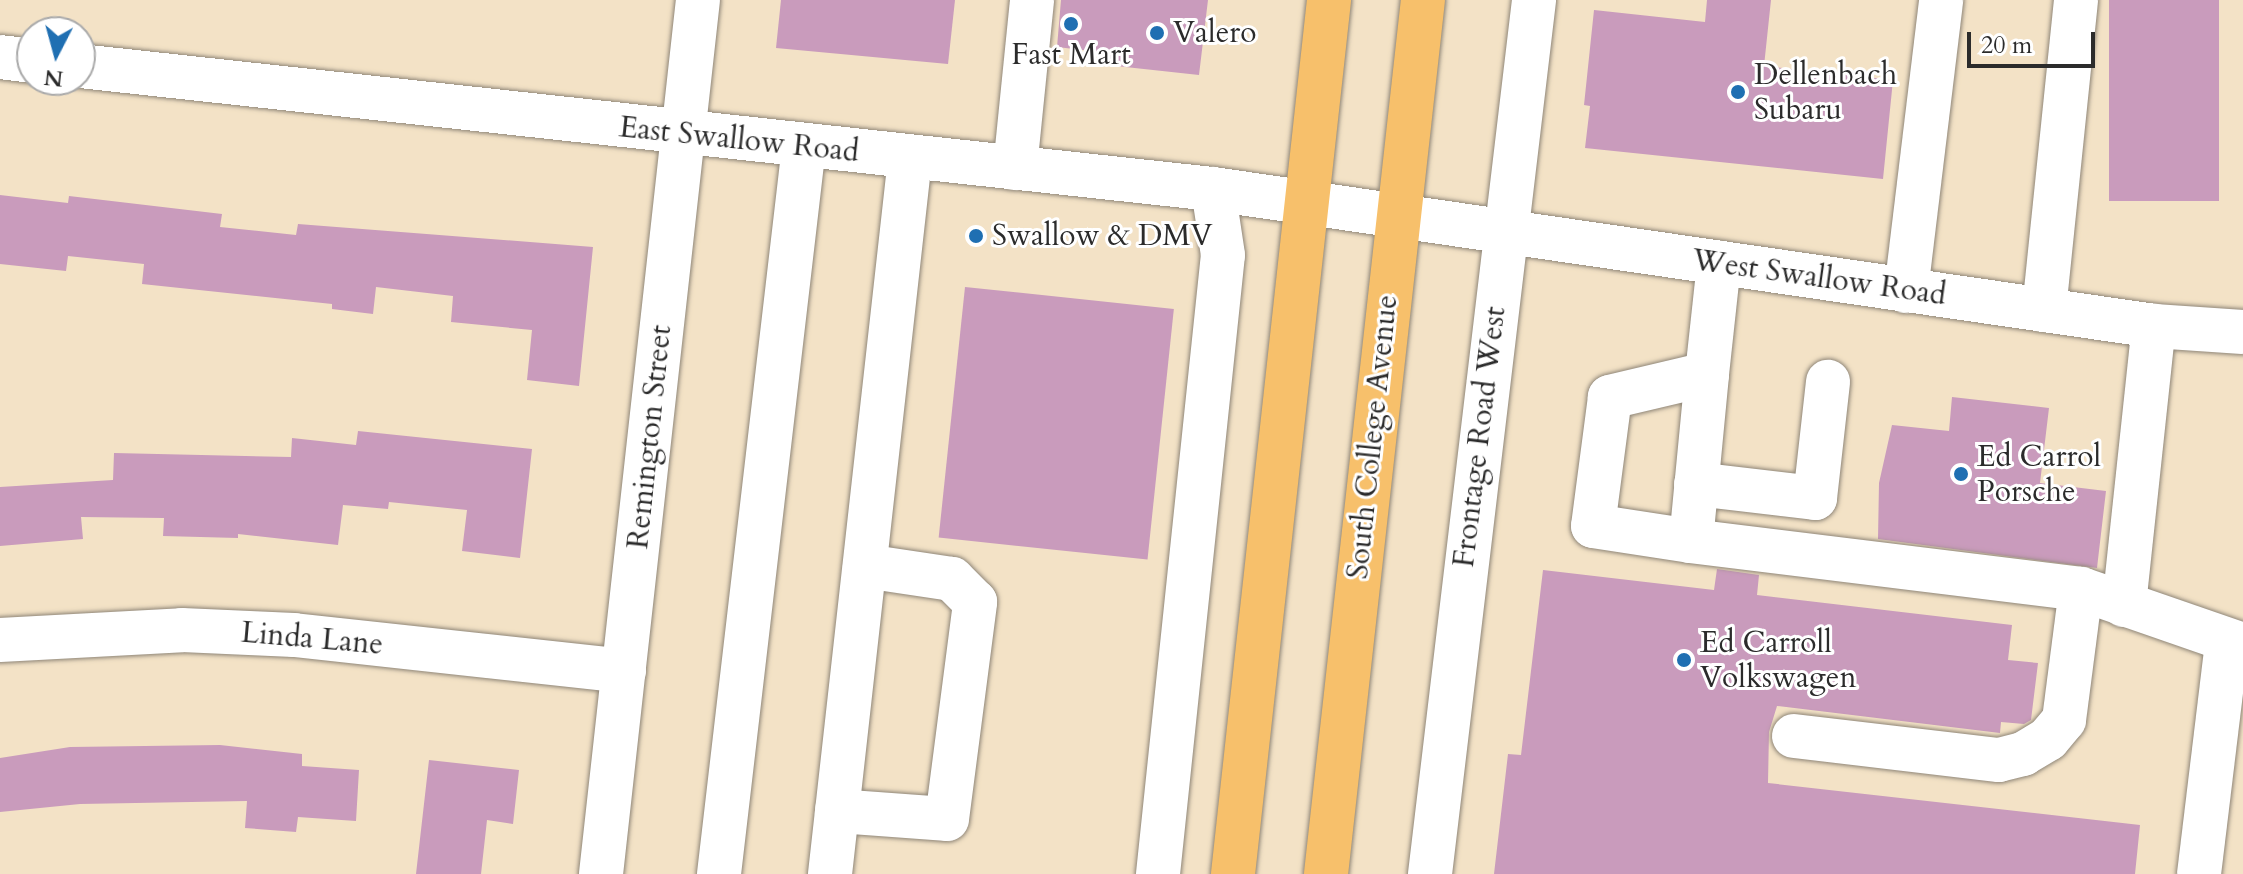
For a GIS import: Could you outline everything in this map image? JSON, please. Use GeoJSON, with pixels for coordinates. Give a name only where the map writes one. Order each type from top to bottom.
{"type":"FeatureCollection","features":[{"type":"Feature","properties":{"kind":"highway"},"geometry":{"type":"LineString","coordinates":[[1233,874],[1309,205],[1329,0]]}},
{"type":"Feature","properties":{"kind":"highway","name":"South College Avenue"},"geometry":{"type":"LineString","coordinates":[[1326,874],[1396,219],[1423,0]]}},
{"type":"Feature","properties":{"kind":"street","name":"Remington Street"},"geometry":{"type":"LineString","coordinates":[[601,874],[698,0]]}},
{"type":"Feature","properties":{"kind":"street"},"geometry":{"type":"LineString","coordinates":[[1015,168],[1032,0]]}},
{"type":"Feature","properties":{"kind":"street","name":"Frontage Road West"},"geometry":{"type":"LineString","coordinates":[[1430,874],[1534,0]]}},
{"type":"Feature","properties":{"kind":"street"},"geometry":{"type":"LineString","coordinates":[[1906,291],[1941,0]]}},
{"type":"Feature","properties":{"kind":"street"},"geometry":{"type":"LineString","coordinates":[[2044,310],[2076,0]]}},
{"type":"Feature","properties":{"kind":"street","name":"East Swallow Road"},"geometry":{"type":"LineString","coordinates":[[96,68],[683,134],[1213,189],[1396,219]]}},
{"type":"Feature","properties":{"kind":"street"},"geometry":{"type":"LineString","coordinates":[[719,874],[804,146]]}},
{"type":"Feature","properties":{"kind":"street"},"geometry":{"type":"LineString","coordinates":[[830,874],[910,158]]}},
{"type":"Feature","properties":{"kind":"street"},"geometry":{"type":"LineString","coordinates":[[1158,874],[1223,255],[1213,189]]}},
{"type":"Feature","properties":{"kind":"street","name":"West Swallow Road"},"geometry":{"type":"LineString","coordinates":[[1396,219],[2154,326],[2243,332]]}},
{"type":"Feature","properties":{"kind":"street"},"geometry":{"type":"LineString","coordinates":[[1691,541],[1719,263]]}},
{"type":"Feature","properties":{"kind":"street"},"geometry":{"type":"LineString","coordinates":[[2124,605],[2154,326]]}},
{"type":"Feature","properties":{"kind":"street"},"geometry":{"type":"LineString","coordinates":[[1707,374],[1610,397],[1593,526],[2081,589],[2235,644],[2224,827],[2199,874]]}},
{"type":"Feature","properties":{"kind":"street"},"geometry":{"type":"LineString","coordinates":[[1696,484],[1815,498],[1828,382]]}},
{"type":"Feature","properties":{"kind":"street"},"geometry":{"type":"LineString","coordinates":[[837,811],[947,819],[975,602],[952,579],[865,566]]}},
{"type":"Feature","properties":{"kind":"street"},"geometry":{"type":"LineString","coordinates":[[1794,736],[1999,760],[2023,754],[2048,739],[2064,720],[2081,589]]}},
{"type":"Feature","properties":{"kind":"street","name":"Linda Lane"},"geometry":{"type":"LineString","coordinates":[[0,640],[182,630],[294,635],[624,671]]}},
{"type":"Feature","properties":{"kind":"building"},"geometry":{"type":"Polygon","coordinates":[[[781,0],[955,0],[948,64],[776,48],[781,0]]]}},
{"type":"Feature","properties":{"kind":"building","name":"Valero"},"geometry":{"type":"Polygon","coordinates":[[[1061,0],[1208,0],[1199,75],[1107,65],[1108,53],[1057,47],[1061,0]]]}},
{"type":"Feature","properties":{"kind":"building","name":"Dellenbach Subaru"},"geometry":{"type":"Polygon","coordinates":[[[1707,0],[1771,0],[1764,66],[1893,80],[1883,179],[1585,148],[1590,106],[1584,105],[1594,10],[1705,22],[1707,0]]]}},
{"type":"Feature","properties":{"kind":"building"},"geometry":{"type":"Polygon","coordinates":[[[2109,0],[2219,0],[2219,201],[2109,201],[2109,0]]]}},
{"type":"Feature","properties":{"kind":"building"},"geometry":{"type":"Polygon","coordinates":[[[0,195],[68,203],[69,196],[222,214],[220,227],[296,235],[298,224],[593,247],[579,386],[527,380],[532,330],[451,322],[453,296],[376,287],[373,314],[332,309],[332,304],[142,284],[144,264],[68,256],[66,271],[0,264],[0,195]]]}},
{"type":"Feature","properties":{"kind":"building"},"geometry":{"type":"Polygon","coordinates":[[[965,287],[1174,309],[1148,560],[939,538],[965,287]]]}},
{"type":"Feature","properties":{"kind":"building","name":"Ed Carrol Porsche"},"geometry":{"type":"Polygon","coordinates":[[[1952,397],[2049,408],[2040,483],[2106,491],[2097,568],[1878,539],[1879,483],[1892,425],[1949,431],[1952,397]]]}},
{"type":"Feature","properties":{"kind":"building"},"geometry":{"type":"Polygon","coordinates":[[[358,431],[532,449],[520,558],[462,551],[467,510],[389,502],[388,509],[343,505],[338,545],[238,534],[238,538],[163,536],[164,518],[81,517],[83,539],[0,546],[0,487],[113,480],[114,453],[291,457],[292,438],[356,445],[358,431]]]}},
{"type":"Feature","properties":{"kind":"building"},"geometry":{"type":"Polygon","coordinates":[[[1717,569],[1759,575],[1757,595],[2012,625],[2008,660],[2038,663],[2031,720],[2024,724],[2001,722],[2000,733],[1777,706],[1769,732],[1768,783],[2140,825],[2135,874],[1494,874],[1508,754],[1521,755],[1543,570],[1714,590],[1717,569]]]}},
{"type":"Feature","properties":{"kind":"building"},"geometry":{"type":"Polygon","coordinates":[[[220,745],[302,754],[302,766],[359,770],[356,821],[298,817],[296,832],[245,828],[247,801],[80,804],[0,812],[0,758],[70,747],[220,745]]]}},
{"type":"Feature","properties":{"kind":"building"},"geometry":{"type":"Polygon","coordinates":[[[429,760],[519,770],[513,824],[487,820],[481,874],[416,874],[429,760]]]}},
{"type":"Feature","properties":{"kind":"place","name":"Fast Mart"},"geometry":{"type":"Point","coordinates":[1071,24]}},
{"type":"Feature","properties":{"kind":"place","name":"Valero"},"geometry":{"type":"Point","coordinates":[1157,33]}},
{"type":"Feature","properties":{"kind":"place","name":"Dellenbach Subaru"},"geometry":{"type":"Point","coordinates":[1738,92]}},
{"type":"Feature","properties":{"kind":"place","name":"Swallow & DMV"},"geometry":{"type":"Point","coordinates":[976,236]}},
{"type":"Feature","properties":{"kind":"place","name":"Ed Carrol Porsche"},"geometry":{"type":"Point","coordinates":[1961,474]}},
{"type":"Feature","properties":{"kind":"place","name":"Ed Carroll Volkswagen"},"geometry":{"type":"Point","coordinates":[1684,660]}}]}
